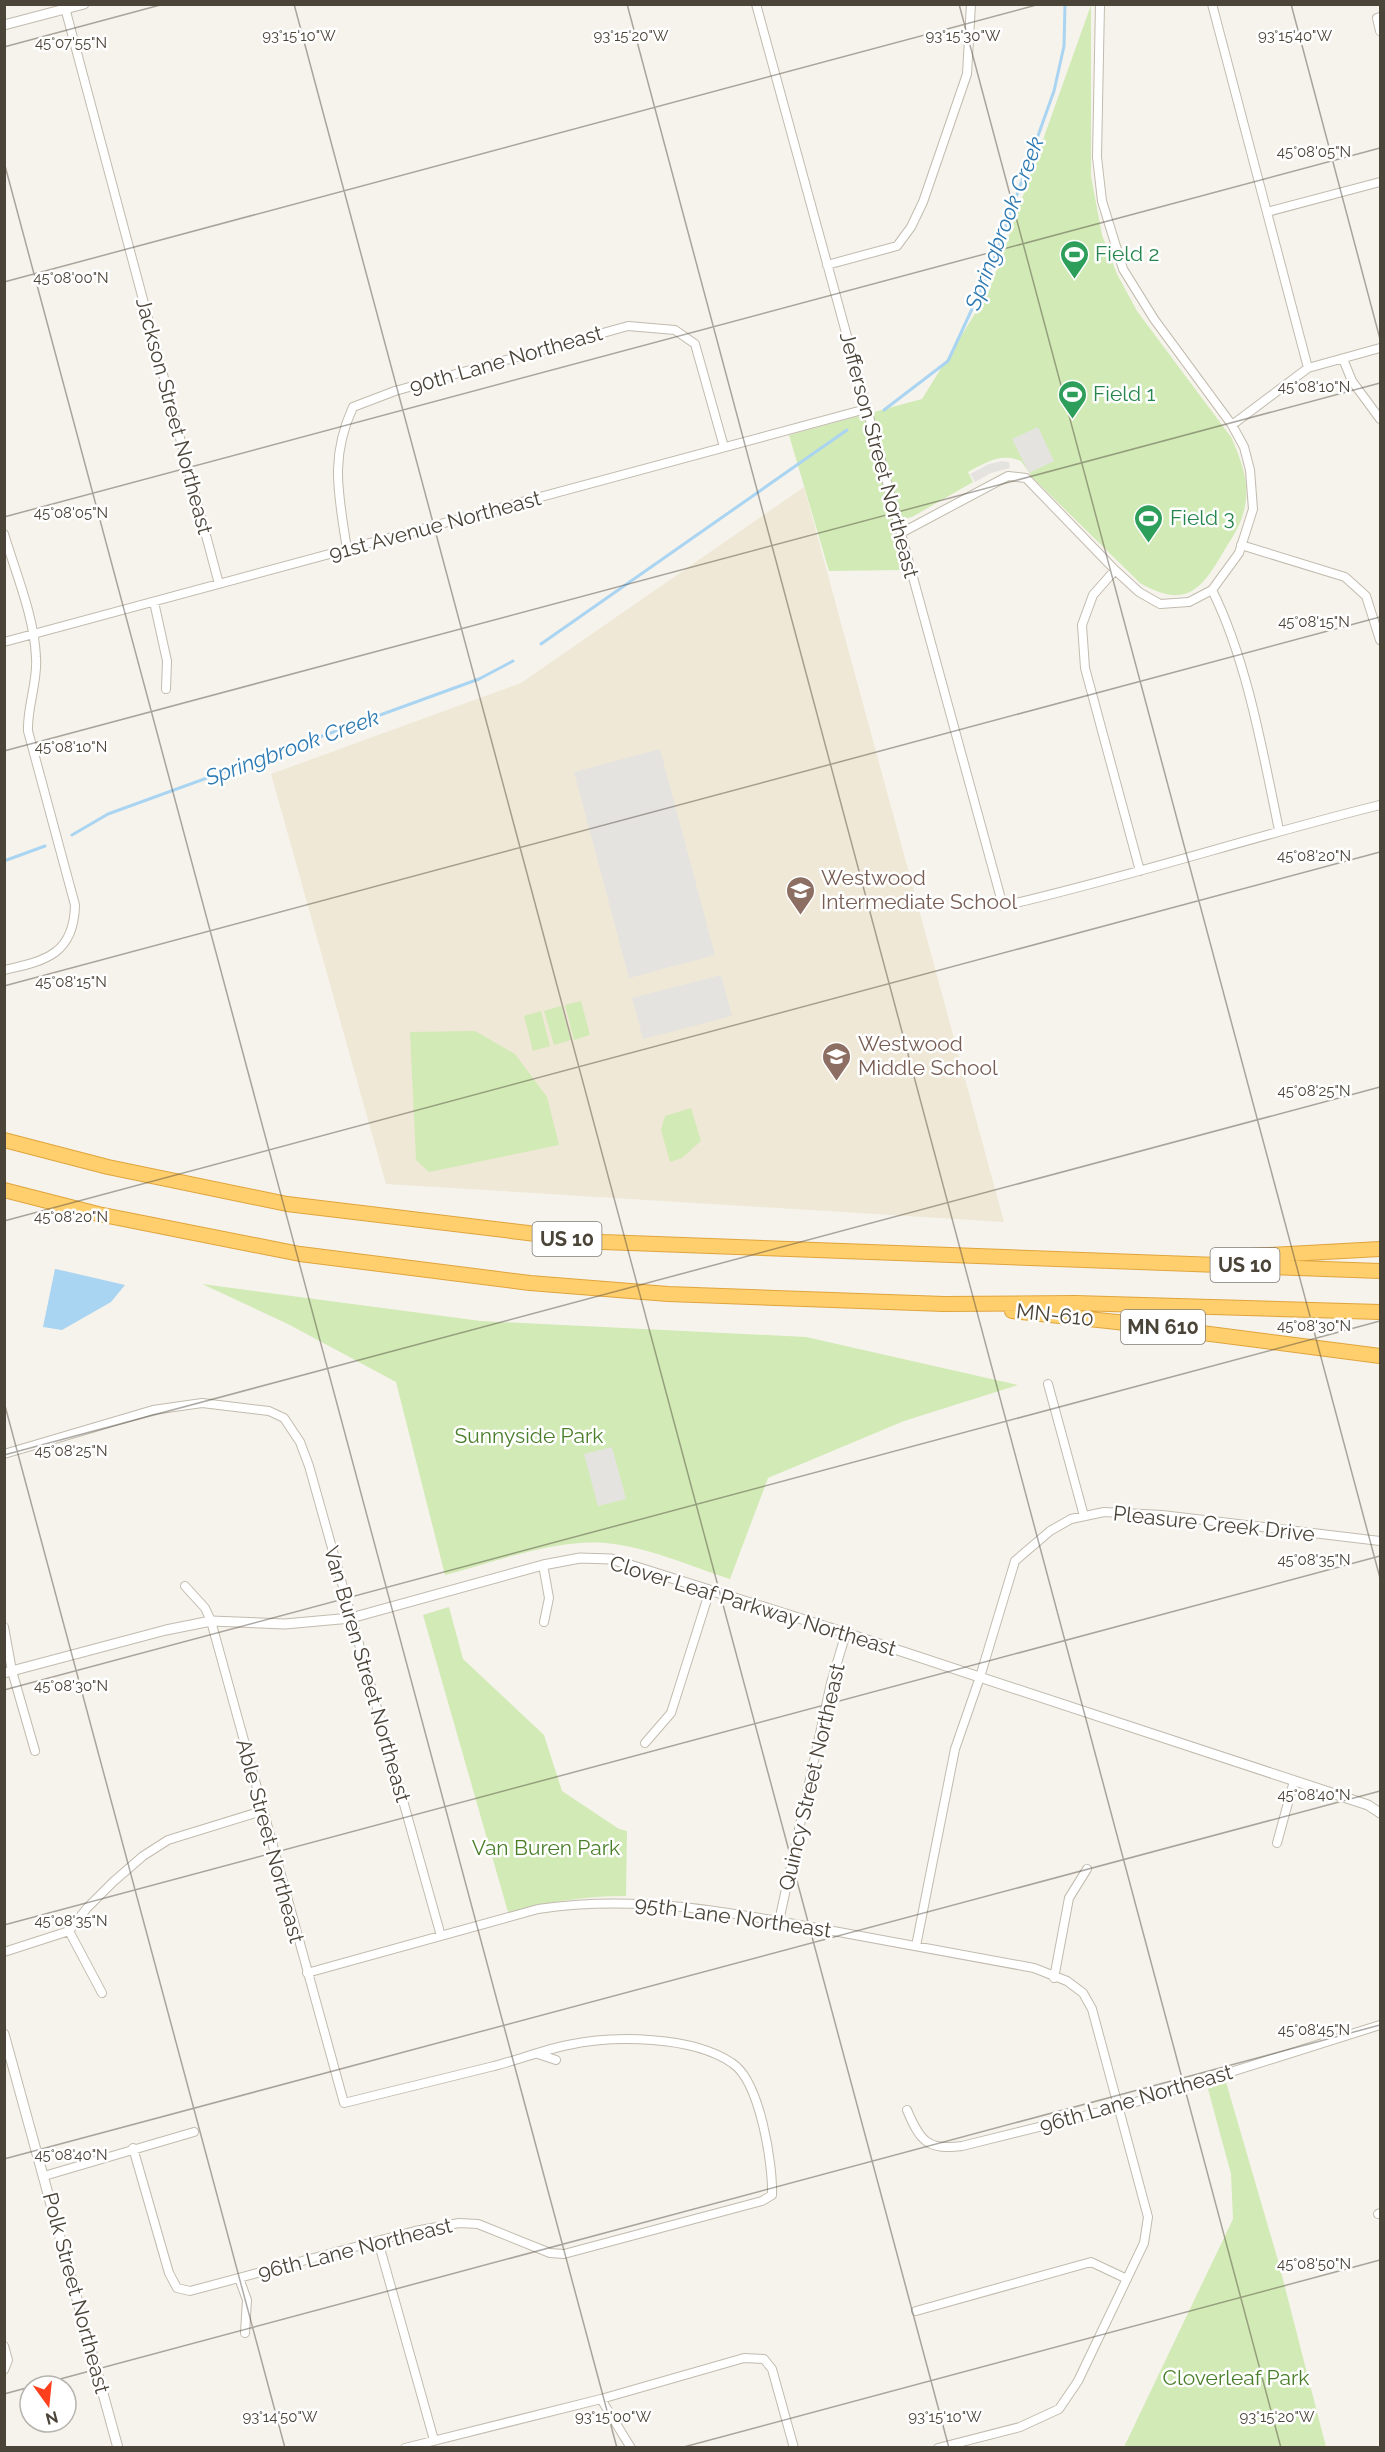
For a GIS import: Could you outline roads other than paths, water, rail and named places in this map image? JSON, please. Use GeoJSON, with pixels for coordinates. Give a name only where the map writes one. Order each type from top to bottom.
{"type":"FeatureCollection","features":[{"type":"Feature","properties":{"kind":"highway","name":"US 10"},"geometry":{"type":"LineString","coordinates":[[4,1140],[108,1167],[287,1204],[579,1240],[876,1254],[1380,1269]]}},
{"type":"Feature","properties":{"kind":"highway","name":"US 10"},"geometry":{"type":"LineString","coordinates":[[4,1190],[132,1221],[300,1254],[392,1268],[530,1283],[668,1294],[944,1304],[1075,1303],[1380,1312]]}},
{"type":"Feature","properties":{"kind":"highway"},"geometry":{"type":"LineString","coordinates":[[1139,1262],[1380,1249]]}},
{"type":"Feature","properties":{"kind":"highway","name":"MN-610"},"geometry":{"type":"LineString","coordinates":[[944,1304],[1128,1323],[1380,1356]]}},
{"type":"Feature","properties":{"kind":"street"},"geometry":{"type":"LineString","coordinates":[[4,25],[65,7],[84,4]]}},
{"type":"Feature","properties":{"kind":"street","name":"Jefferson Street Northeast"},"geometry":{"type":"LineString","coordinates":[[756,4],[1003,906],[1140,871]]}},
{"type":"Feature","properties":{"kind":"street"},"geometry":{"type":"LineString","coordinates":[[827,266],[897,246],[911,227],[923,202],[967,74],[971,4]]}},
{"type":"Feature","properties":{"kind":"street"},"geometry":{"type":"LineString","coordinates":[[901,533],[1008,476],[1026,478],[1114,570],[1139,592],[1160,604],[1189,602],[1212,590],[1239,553],[1253,508],[1245,447],[1232,425],[1154,319],[1123,269],[1102,201],[1097,158],[1100,4]]}},
{"type":"Feature","properties":{"kind":"street"},"geometry":{"type":"LineString","coordinates":[[1212,4],[1308,368]]}},
{"type":"Feature","properties":{"kind":"street","name":"Jackson Street Northeast"},"geometry":{"type":"LineString","coordinates":[[65,7],[219,584]]}},
{"type":"Feature","properties":{"kind":"street"},"geometry":{"type":"LineString","coordinates":[[1379,18],[1380,31]]}},
{"type":"Feature","properties":{"kind":"street"},"geometry":{"type":"LineString","coordinates":[[1267,212],[1380,182]]}},
{"type":"Feature","properties":{"kind":"street","name":"90th Lane Northeast"},"geometry":{"type":"LineString","coordinates":[[347,550],[337,483],[341,432],[353,407],[395,392],[628,326],[675,330],[695,344],[724,447]]}},
{"type":"Feature","properties":{"kind":"street"},"geometry":{"type":"LineString","coordinates":[[1232,425],[1308,368],[1380,348]]}},
{"type":"Feature","properties":{"kind":"street"},"geometry":{"type":"LineString","coordinates":[[1343,359],[1352,381],[1380,419]]}},
{"type":"Feature","properties":{"kind":"street","name":"91st Avenue Northeast"},"geometry":{"type":"LineString","coordinates":[[4,642],[866,409]]}},
{"type":"Feature","properties":{"kind":"street"},"geometry":{"type":"LineString","coordinates":[[4,534],[34,634],[37,660],[27,715],[28,731],[75,905],[74,925],[64,946],[52,956],[4,970]]}},
{"type":"Feature","properties":{"kind":"street"},"geometry":{"type":"LineString","coordinates":[[1241,545],[1345,577],[1366,596],[1380,640]]}},
{"type":"Feature","properties":{"kind":"street"},"geometry":{"type":"LineString","coordinates":[[1114,570],[1093,595],[1082,625],[1085,668],[1140,871],[1279,830],[1380,805]]}},
{"type":"Feature","properties":{"kind":"street"},"geometry":{"type":"LineString","coordinates":[[1212,590],[1228,622],[1263,756],[1279,830]]}},
{"type":"Feature","properties":{"kind":"street"},"geometry":{"type":"LineString","coordinates":[[154,602],[167,661],[166,689]]}},
{"type":"Feature","properties":{"kind":"street"},"geometry":{"type":"LineString","coordinates":[[1048,1384],[1084,1516]]}},
{"type":"Feature","properties":{"kind":"street","name":"Van Buren Street Northeast"},"geometry":{"type":"LineString","coordinates":[[4,1454],[153,1410],[202,1403],[269,1411],[284,1418],[304,1452],[441,1936]]}},
{"type":"Feature","properties":{"kind":"street","name":"Pleasure Creek Drive"},"geometry":{"type":"LineString","coordinates":[[916,1946],[955,1749],[980,1677],[1015,1561],[1050,1531],[1071,1519],[1104,1512],[1162,1515],[1380,1541]]}},
{"type":"Feature","properties":{"kind":"street","name":"Clover Leaf Parkway Northeast"},"geometry":{"type":"LineString","coordinates":[[8,1672],[166,1630],[210,1621],[285,1624],[351,1618],[543,1565],[580,1558],[615,1559],[1368,1805],[1380,1814]]}},
{"type":"Feature","properties":{"kind":"street"},"geometry":{"type":"LineString","coordinates":[[543,1565],[549,1598],[544,1622]]}},
{"type":"Feature","properties":{"kind":"street","name":"Able Street Northeast"},"geometry":{"type":"LineString","coordinates":[[185,1586],[205,1608],[210,1621],[344,2103],[538,2054]]}},
{"type":"Feature","properties":{"kind":"street"},"geometry":{"type":"LineString","coordinates":[[645,1743],[671,1713],[711,1590]]}},
{"type":"Feature","properties":{"kind":"street"},"geometry":{"type":"LineString","coordinates":[[4,1627],[8,1672],[35,1751]]}},
{"type":"Feature","properties":{"kind":"street","name":"Quincy Street Northeast"},"geometry":{"type":"LineString","coordinates":[[779,1921],[831,1683],[846,1633]]}},
{"type":"Feature","properties":{"kind":"street"},"geometry":{"type":"LineString","coordinates":[[1277,1843],[1294,1781]]}},
{"type":"Feature","properties":{"kind":"street"},"geometry":{"type":"LineString","coordinates":[[4,1952],[69,1931],[87,1908],[143,1856],[168,1840],[262,1811]]}},
{"type":"Feature","properties":{"kind":"street"},"geometry":{"type":"LineString","coordinates":[[1054,1978],[1069,1898],[1087,1869]]}},
{"type":"Feature","properties":{"kind":"street","name":"95th Lane Northeast"},"geometry":{"type":"LineString","coordinates":[[307,1973],[538,1909],[578,1903],[632,1902],[731,1912],[1035,1968],[1054,1978],[1067,1981],[1083,1993],[1092,2009],[1148,2217],[1144,2243],[1078,2381],[1059,2409],[1020,2427],[939,2447]]}},
{"type":"Feature","properties":{"kind":"street"},"geometry":{"type":"LineString","coordinates":[[69,1931],[102,1993]]}},
{"type":"Feature","properties":{"kind":"street","name":"96th Lane Northeast"},"geometry":{"type":"LineString","coordinates":[[907,2110],[914,2127],[928,2144],[940,2149],[1120,2108],[1380,2025]]}},
{"type":"Feature","properties":{"kind":"street","name":"Polk Street Northeast"},"geometry":{"type":"LineString","coordinates":[[5,2038],[118,2448]]}},
{"type":"Feature","properties":{"kind":"street","name":"96th Lane Northeast"},"geometry":{"type":"LineString","coordinates":[[133,2148],[169,2273],[177,2288],[190,2291],[378,2241],[459,2223],[478,2224],[550,2253],[564,2254],[675,2226],[762,2201],[772,2195],[773,2173],[757,2105],[746,2078],[733,2063],[688,2044],[609,2039],[568,2045],[538,2054]]}},
{"type":"Feature","properties":{"kind":"street"},"geometry":{"type":"LineString","coordinates":[[538,2054],[556,2060]]}},
{"type":"Feature","properties":{"kind":"street"},"geometry":{"type":"LineString","coordinates":[[44,2176],[133,2148],[194,2132]]}},
{"type":"Feature","properties":{"kind":"street"},"geometry":{"type":"LineString","coordinates":[[378,2241],[434,2440]]}},
{"type":"Feature","properties":{"kind":"street"},"geometry":{"type":"LineString","coordinates":[[916,2311],[1092,2262],[1127,2279]]}},
{"type":"Feature","properties":{"kind":"street"},"geometry":{"type":"LineString","coordinates":[[240,2278],[247,2300],[245,2333]]}},
{"type":"Feature","properties":{"kind":"street"},"geometry":{"type":"LineString","coordinates":[[4,2346],[8,2360],[4,2370]]}},
{"type":"Feature","properties":{"kind":"street"},"geometry":{"type":"LineString","coordinates":[[405,2448],[601,2399],[744,2358],[764,2359],[772,2369],[795,2448]]}},
{"type":"Feature","properties":{"kind":"street"},"geometry":{"type":"LineString","coordinates":[[601,2399],[631,2448]]}},
{"type":"Feature","properties":{"kind":"water"},"geometry":{"type":"Polygon","coordinates":[[[55,1269],[125,1285],[111,1302],[62,1330],[43,1327],[55,1269]]]}},
{"type":"Feature","properties":{"kind":"waterway","name":"Springbrook Creek"},"geometry":{"type":"LineString","coordinates":[[884,410],[948,361],[990,270],[1054,91],[1064,46],[1065,4]]}},
{"type":"Feature","properties":{"kind":"waterway","name":"Springbrook Creek"},"geometry":{"type":"LineString","coordinates":[[541,644],[847,430]]}},
{"type":"Feature","properties":{"kind":"waterway","name":"Springbrook Creek"},"geometry":{"type":"LineString","coordinates":[[72,835],[108,814],[479,679],[513,661]]}},
{"type":"Feature","properties":{"kind":"waterway","name":"Springbrook Creek"},"geometry":{"type":"LineString","coordinates":[[4,861],[45,846]]}},
{"type":"Feature","properties":{"kind":"place","name":"Field 2"},"geometry":{"type":"Point","coordinates":[1074,280]}},
{"type":"Feature","properties":{"kind":"place","name":"Field 1"},"geometry":{"type":"Point","coordinates":[1072,420]}},
{"type":"Feature","properties":{"kind":"place","name":"Field 3"},"geometry":{"type":"Point","coordinates":[1149,544]}},
{"type":"Feature","properties":{"kind":"place","name":"Westwood Intermediate School"},"geometry":{"type":"Point","coordinates":[800,916]}},
{"type":"Feature","properties":{"kind":"place","name":"Westwood Middle School"},"geometry":{"type":"Point","coordinates":[837,1082]}},
{"type":"Feature","properties":{"kind":"park label","name":"Sunnyside Park"},"geometry":{"type":"Point","coordinates":[529,1436]}},
{"type":"Feature","properties":{"kind":"park label","name":"Van Buren Park"},"geometry":{"type":"Point","coordinates":[546,1848]}},
{"type":"Feature","properties":{"kind":"park label","name":"Cloverleaf Park"},"geometry":{"type":"Point","coordinates":[1236,2378]}}]}
